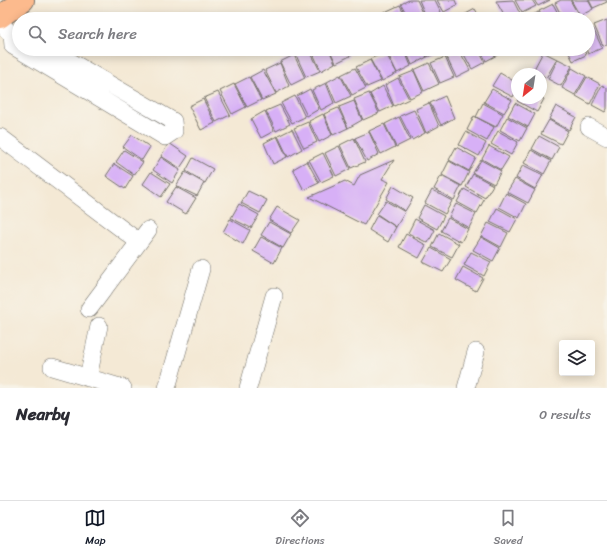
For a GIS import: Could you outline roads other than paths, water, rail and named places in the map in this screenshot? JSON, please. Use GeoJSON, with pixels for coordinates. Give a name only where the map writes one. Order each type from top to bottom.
{"type":"FeatureCollection","features":[{"type":"Feature","properties":{"kind":"highway"},"geometry":{"type":"LineString","coordinates":[[0,17],[23,0]]}},
{"type":"Feature","properties":{"kind":"street"},"geometry":{"type":"LineString","coordinates":[[0,23],[12,31]]}},
{"type":"Feature","properties":{"kind":"street"},"geometry":{"type":"LineString","coordinates":[[30,56],[165,137],[174,131],[173,121],[61,56]]}},
{"type":"Feature","properties":{"kind":"street"},"geometry":{"type":"LineString","coordinates":[[589,127],[607,137]]}},
{"type":"Feature","properties":{"kind":"street"},"geometry":{"type":"LineString","coordinates":[[0,137],[144,236],[90,309]]}},
{"type":"Feature","properties":{"kind":"street"},"geometry":{"type":"LineString","coordinates":[[168,388],[201,269]]}},
{"type":"Feature","properties":{"kind":"street"},"geometry":{"type":"LineString","coordinates":[[248,388],[274,296]]}},
{"type":"Feature","properties":{"kind":"street"},"geometry":{"type":"LineString","coordinates":[[88,378],[99,326]]}},
{"type":"Feature","properties":{"kind":"street"},"geometry":{"type":"LineString","coordinates":[[466,388],[476,352]]}},
{"type":"Feature","properties":{"kind":"street"},"geometry":{"type":"LineString","coordinates":[[52,367],[123,388]]}}]}
